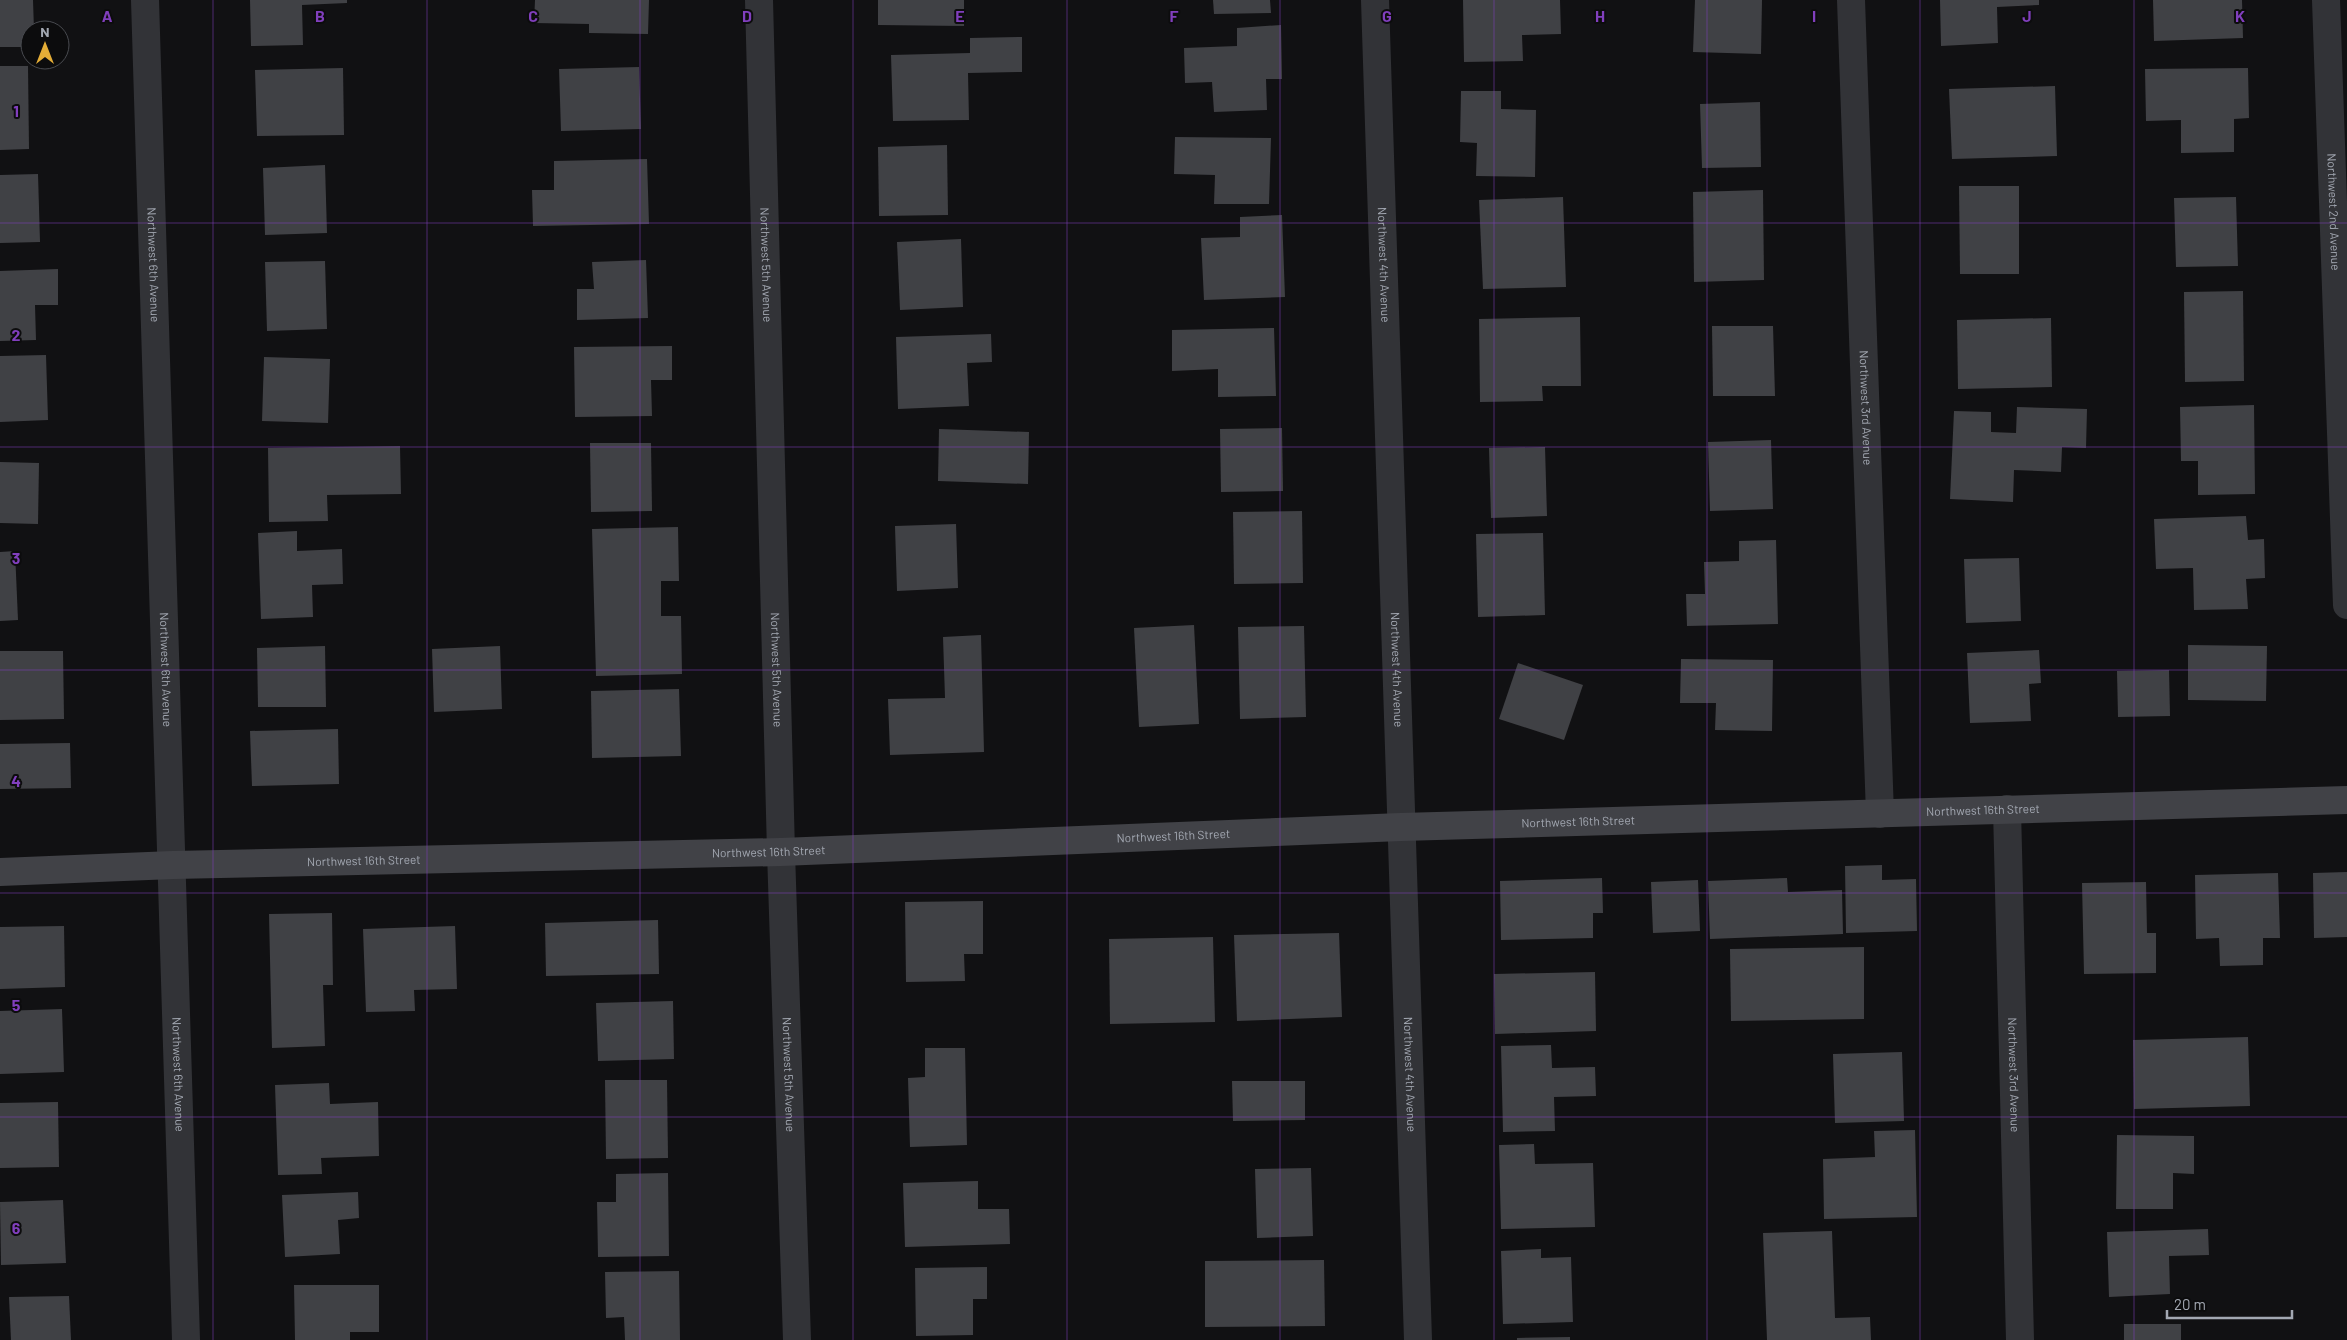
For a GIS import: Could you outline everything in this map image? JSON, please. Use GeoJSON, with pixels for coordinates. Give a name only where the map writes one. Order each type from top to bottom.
{"type":"FeatureCollection","features":[{"type":"Feature","properties":{"kind":"street","name":"Northwest 6th Avenue"},"geometry":{"type":"LineString","coordinates":[[144,0],[173,865],[186,1340]]}},
{"type":"Feature","properties":{"kind":"street","name":"Northwest 5th Avenue"},"geometry":{"type":"LineString","coordinates":[[759,0],[781,852],[797,1340]]}},
{"type":"Feature","properties":{"kind":"street","name":"Northwest 4th Avenue"},"geometry":{"type":"LineString","coordinates":[[1375,0],[1418,1340]]}},
{"type":"Feature","properties":{"kind":"street","name":"Northwest 3rd Avenue"},"geometry":{"type":"LineString","coordinates":[[1851,0],[1880,814]]}},
{"type":"Feature","properties":{"kind":"street","name":"Northwest 2nd Avenue"},"geometry":{"type":"LineString","coordinates":[[2326,0],[2347,605]]}},
{"type":"Feature","properties":{"kind":"street","name":"Northwest 16th Street"},"geometry":{"type":"LineString","coordinates":[[0,872],[173,865],[781,852],[1401,827],[2347,800]]}},
{"type":"Feature","properties":{"kind":"street","name":"Northwest 3rd Avenue"},"geometry":{"type":"LineString","coordinates":[[2007,809],[2020,1340]]}},
{"type":"Feature","properties":{"kind":"building"},"geometry":{"type":"Polygon","coordinates":[[[0,0],[33,0],[34,20],[20,20],[20,47],[0,47],[0,0]]]}},
{"type":"Feature","properties":{"kind":"building"},"geometry":{"type":"Polygon","coordinates":[[[250,0],[347,0],[347,3],[302,5],[303,45],[251,46],[250,0]]]}},
{"type":"Feature","properties":{"kind":"building"},"geometry":{"type":"Polygon","coordinates":[[[535,0],[649,0],[648,34],[589,33],[589,24],[534,23],[535,0]]]}},
{"type":"Feature","properties":{"kind":"building"},"geometry":{"type":"Polygon","coordinates":[[[878,0],[964,0],[964,26],[878,25],[878,0]]]}},
{"type":"Feature","properties":{"kind":"building"},"geometry":{"type":"Polygon","coordinates":[[[1213,0],[1270,0],[1271,13],[1214,14],[1213,0]]]}},
{"type":"Feature","properties":{"kind":"building"},"geometry":{"type":"Polygon","coordinates":[[[1463,0],[1560,0],[1561,34],[1522,35],[1523,61],[1464,62],[1463,0]]]}},
{"type":"Feature","properties":{"kind":"building"},"geometry":{"type":"Polygon","coordinates":[[[1695,0],[1762,0],[1761,54],[1693,52],[1695,0]]]}},
{"type":"Feature","properties":{"kind":"building"},"geometry":{"type":"Polygon","coordinates":[[[1940,0],[2039,0],[2039,5],[1997,7],[1998,43],[1941,46],[1940,0]]]}},
{"type":"Feature","properties":{"kind":"building"},"geometry":{"type":"Polygon","coordinates":[[[2153,0],[2242,0],[2243,38],[2154,41],[2153,0]]]}},
{"type":"Feature","properties":{"kind":"building"},"geometry":{"type":"Polygon","coordinates":[[[1281,25],[1282,79],[1266,79],[1267,110],[1214,112],[1212,82],[1185,83],[1184,48],[1237,46],[1237,28],[1281,25]]]}},
{"type":"Feature","properties":{"kind":"building"},"geometry":{"type":"Polygon","coordinates":[[[1022,37],[1022,72],[968,73],[969,120],[893,121],[891,55],[970,53],[970,38],[1022,37]]]}},
{"type":"Feature","properties":{"kind":"building"},"geometry":{"type":"Polygon","coordinates":[[[0,66],[20,66],[20,70],[28,70],[29,149],[0,150],[0,66]]]}},
{"type":"Feature","properties":{"kind":"building"},"geometry":{"type":"Polygon","coordinates":[[[639,67],[641,129],[561,131],[559,69],[639,67]]]}},
{"type":"Feature","properties":{"kind":"building"},"geometry":{"type":"Polygon","coordinates":[[[343,68],[344,135],[257,136],[255,70],[343,68]]]}},
{"type":"Feature","properties":{"kind":"building"},"geometry":{"type":"Polygon","coordinates":[[[2248,68],[2249,118],[2234,119],[2234,152],[2181,153],[2181,120],[2146,121],[2145,69],[2248,68]]]}},
{"type":"Feature","properties":{"kind":"building"},"geometry":{"type":"Polygon","coordinates":[[[2055,86],[2057,156],[1952,159],[1949,89],[2055,86]]]}},
{"type":"Feature","properties":{"kind":"building"},"geometry":{"type":"Polygon","coordinates":[[[1461,91],[1501,91],[1501,109],[1536,110],[1535,177],[1476,176],[1477,143],[1460,142],[1461,91]]]}},
{"type":"Feature","properties":{"kind":"building"},"geometry":{"type":"Polygon","coordinates":[[[1760,102],[1761,167],[1702,168],[1700,104],[1760,102]]]}},
{"type":"Feature","properties":{"kind":"building"},"geometry":{"type":"Polygon","coordinates":[[[1175,137],[1271,138],[1269,204],[1214,204],[1215,175],[1174,174],[1175,137]]]}},
{"type":"Feature","properties":{"kind":"building"},"geometry":{"type":"Polygon","coordinates":[[[947,145],[948,215],[879,216],[878,147],[947,145]]]}},
{"type":"Feature","properties":{"kind":"building"},"geometry":{"type":"Polygon","coordinates":[[[647,159],[649,224],[533,226],[532,190],[554,190],[554,161],[647,159]]]}},
{"type":"Feature","properties":{"kind":"building"},"geometry":{"type":"Polygon","coordinates":[[[325,165],[327,233],[265,235],[263,168],[325,165]]]}},
{"type":"Feature","properties":{"kind":"building"},"geometry":{"type":"Polygon","coordinates":[[[38,174],[40,242],[0,243],[0,175],[38,174]]]}},
{"type":"Feature","properties":{"kind":"building"},"geometry":{"type":"Polygon","coordinates":[[[1959,186],[2019,186],[2019,274],[1960,274],[1959,186]]]}},
{"type":"Feature","properties":{"kind":"building"},"geometry":{"type":"Polygon","coordinates":[[[1763,190],[1764,280],[1694,282],[1693,192],[1763,190]]]}},
{"type":"Feature","properties":{"kind":"building"},"geometry":{"type":"Polygon","coordinates":[[[1563,197],[1566,287],[1483,289],[1479,200],[1563,197]]]}},
{"type":"Feature","properties":{"kind":"building"},"geometry":{"type":"Polygon","coordinates":[[[2236,197],[2238,266],[2176,267],[2174,198],[2236,197]]]}},
{"type":"Feature","properties":{"kind":"building"},"geometry":{"type":"Polygon","coordinates":[[[1282,215],[1285,297],[1204,300],[1201,238],[1240,237],[1240,217],[1282,215]]]}},
{"type":"Feature","properties":{"kind":"building"},"geometry":{"type":"Polygon","coordinates":[[[961,239],[963,307],[900,310],[897,242],[961,239]]]}},
{"type":"Feature","properties":{"kind":"building"},"geometry":{"type":"Polygon","coordinates":[[[646,260],[648,318],[577,320],[577,289],[594,289],[592,262],[646,260]]]}},
{"type":"Feature","properties":{"kind":"building"},"geometry":{"type":"Polygon","coordinates":[[[325,261],[327,329],[267,331],[265,262],[325,261]]]}},
{"type":"Feature","properties":{"kind":"building"},"geometry":{"type":"Polygon","coordinates":[[[58,269],[58,305],[35,305],[36,340],[0,341],[0,271],[58,269]]]}},
{"type":"Feature","properties":{"kind":"building"},"geometry":{"type":"Polygon","coordinates":[[[2243,291],[2244,381],[2185,382],[2184,292],[2243,291]]]}},
{"type":"Feature","properties":{"kind":"building"},"geometry":{"type":"Polygon","coordinates":[[[1580,317],[1581,386],[1542,386],[1543,401],[1480,402],[1479,319],[1580,317]]]}},
{"type":"Feature","properties":{"kind":"building"},"geometry":{"type":"Polygon","coordinates":[[[2051,318],[2052,387],[1958,389],[1957,320],[2051,318]]]}},
{"type":"Feature","properties":{"kind":"building"},"geometry":{"type":"Polygon","coordinates":[[[1712,326],[1773,326],[1775,396],[1713,396],[1712,326]]]}},
{"type":"Feature","properties":{"kind":"building"},"geometry":{"type":"Polygon","coordinates":[[[1274,328],[1276,396],[1218,397],[1218,369],[1172,371],[1172,330],[1274,328]]]}},
{"type":"Feature","properties":{"kind":"building"},"geometry":{"type":"Polygon","coordinates":[[[991,334],[992,362],[967,363],[969,406],[898,409],[896,337],[991,334]]]}},
{"type":"Feature","properties":{"kind":"building"},"geometry":{"type":"Polygon","coordinates":[[[672,346],[672,380],[651,380],[652,416],[575,417],[574,347],[672,346]]]}},
{"type":"Feature","properties":{"kind":"building"},"geometry":{"type":"Polygon","coordinates":[[[46,355],[48,420],[0,422],[0,356],[46,355]]]}},
{"type":"Feature","properties":{"kind":"building"},"geometry":{"type":"Polygon","coordinates":[[[264,357],[330,359],[328,423],[262,421],[264,357]]]}},
{"type":"Feature","properties":{"kind":"building"},"geometry":{"type":"Polygon","coordinates":[[[2254,405],[2255,494],[2198,495],[2198,461],[2181,461],[2180,407],[2254,405]]]}},
{"type":"Feature","properties":{"kind":"building"},"geometry":{"type":"Polygon","coordinates":[[[2017,407],[2087,409],[2086,448],[2062,447],[2061,472],[2014,470],[2013,502],[1950,499],[1954,411],[1991,412],[1991,432],[2016,433],[2017,407]]]}},
{"type":"Feature","properties":{"kind":"building"},"geometry":{"type":"Polygon","coordinates":[[[1282,428],[1283,491],[1221,492],[1220,429],[1282,428]]]}},
{"type":"Feature","properties":{"kind":"building"},"geometry":{"type":"Polygon","coordinates":[[[939,429],[1029,432],[1028,484],[938,481],[939,429]]]}},
{"type":"Feature","properties":{"kind":"building"},"geometry":{"type":"Polygon","coordinates":[[[1771,440],[1773,509],[1710,511],[1708,442],[1771,440]]]}},
{"type":"Feature","properties":{"kind":"building"},"geometry":{"type":"Polygon","coordinates":[[[590,443],[651,443],[652,511],[591,512],[590,443]]]}},
{"type":"Feature","properties":{"kind":"building"},"geometry":{"type":"Polygon","coordinates":[[[400,446],[401,494],[327,495],[328,521],[269,522],[268,448],[400,446]]]}},
{"type":"Feature","properties":{"kind":"building"},"geometry":{"type":"Polygon","coordinates":[[[1545,447],[1547,516],[1491,518],[1489,448],[1545,447]]]}},
{"type":"Feature","properties":{"kind":"building"},"geometry":{"type":"Polygon","coordinates":[[[0,462],[39,463],[38,524],[0,523],[0,462]]]}},
{"type":"Feature","properties":{"kind":"building"},"geometry":{"type":"Polygon","coordinates":[[[1302,511],[1303,583],[1234,584],[1233,512],[1302,511]]]}},
{"type":"Feature","properties":{"kind":"building"},"geometry":{"type":"Polygon","coordinates":[[[2246,516],[2248,540],[2264,539],[2265,578],[2246,579],[2248,609],[2194,610],[2193,568],[2156,569],[2154,519],[2246,516]]]}},
{"type":"Feature","properties":{"kind":"building"},"geometry":{"type":"Polygon","coordinates":[[[956,524],[958,588],[897,591],[895,526],[956,524]]]}},
{"type":"Feature","properties":{"kind":"building"},"geometry":{"type":"Polygon","coordinates":[[[678,527],[679,581],[661,581],[661,616],[681,616],[682,674],[596,676],[592,529],[678,527]]]}},
{"type":"Feature","properties":{"kind":"building"},"geometry":{"type":"Polygon","coordinates":[[[297,531],[297,551],[342,549],[343,584],[312,585],[313,617],[261,619],[258,533],[297,531]]]}},
{"type":"Feature","properties":{"kind":"building"},"geometry":{"type":"Polygon","coordinates":[[[1543,533],[1545,615],[1478,617],[1476,534],[1543,533]]]}},
{"type":"Feature","properties":{"kind":"building"},"geometry":{"type":"Polygon","coordinates":[[[1776,540],[1778,624],[1687,626],[1686,594],[1705,594],[1704,562],[1739,561],[1739,541],[1776,540]]]}},
{"type":"Feature","properties":{"kind":"building"},"geometry":{"type":"Polygon","coordinates":[[[15,551],[18,620],[0,621],[0,552],[15,551]]]}},
{"type":"Feature","properties":{"kind":"building"},"geometry":{"type":"Polygon","coordinates":[[[2019,558],[2021,621],[1966,623],[1964,559],[2019,558]]]}},
{"type":"Feature","properties":{"kind":"building"},"geometry":{"type":"Polygon","coordinates":[[[1194,625],[1199,724],[1139,727],[1134,628],[1194,625]]]}},
{"type":"Feature","properties":{"kind":"building"},"geometry":{"type":"Polygon","coordinates":[[[1304,626],[1306,717],[1240,719],[1238,627],[1304,626]]]}},
{"type":"Feature","properties":{"kind":"building"},"geometry":{"type":"Polygon","coordinates":[[[981,635],[984,752],[890,755],[888,699],[945,698],[943,637],[981,635]]]}},
{"type":"Feature","properties":{"kind":"building"},"geometry":{"type":"Polygon","coordinates":[[[2188,645],[2267,646],[2266,701],[2188,700],[2188,645]]]}},
{"type":"Feature","properties":{"kind":"building"},"geometry":{"type":"Polygon","coordinates":[[[325,646],[326,707],[258,707],[257,648],[325,646]]]}},
{"type":"Feature","properties":{"kind":"building"},"geometry":{"type":"Polygon","coordinates":[[[500,646],[502,709],[434,712],[432,649],[500,646]]]}},
{"type":"Feature","properties":{"kind":"building"},"geometry":{"type":"Polygon","coordinates":[[[2039,650],[2041,683],[2029,684],[2031,721],[1970,723],[1967,653],[2039,650]]]}},
{"type":"Feature","properties":{"kind":"building"},"geometry":{"type":"Polygon","coordinates":[[[0,651],[63,651],[64,719],[0,720],[0,651]]]}},
{"type":"Feature","properties":{"kind":"building"},"geometry":{"type":"Polygon","coordinates":[[[1681,659],[1773,660],[1772,731],[1715,730],[1716,703],[1680,703],[1681,659]]]}},
{"type":"Feature","properties":{"kind":"building"},"geometry":{"type":"Polygon","coordinates":[[[1518,663],[1583,685],[1564,740],[1499,719],[1518,663]]]}},
{"type":"Feature","properties":{"kind":"building"},"geometry":{"type":"Polygon","coordinates":[[[2169,670],[2170,716],[2118,717],[2117,671],[2169,670]]]}},
{"type":"Feature","properties":{"kind":"building"},"geometry":{"type":"Polygon","coordinates":[[[679,689],[681,756],[592,758],[591,691],[679,689]]]}},
{"type":"Feature","properties":{"kind":"building"},"geometry":{"type":"Polygon","coordinates":[[[338,729],[339,784],[252,786],[250,731],[338,729]]]}},
{"type":"Feature","properties":{"kind":"building"},"geometry":{"type":"Polygon","coordinates":[[[70,743],[71,788],[0,789],[0,744],[70,743]]]}},
{"type":"Feature","properties":{"kind":"building"},"geometry":{"type":"Polygon","coordinates":[[[1882,865],[1882,880],[1916,879],[1917,931],[1846,933],[1845,866],[1882,865]]]}},
{"type":"Feature","properties":{"kind":"building"},"geometry":{"type":"Polygon","coordinates":[[[2347,872],[2347,937],[2314,938],[2313,873],[2347,872]]]}},
{"type":"Feature","properties":{"kind":"building"},"geometry":{"type":"Polygon","coordinates":[[[2278,873],[2280,938],[2263,938],[2263,965],[2220,966],[2219,938],[2196,939],[2195,875],[2278,873]]]}},
{"type":"Feature","properties":{"kind":"building"},"geometry":{"type":"Polygon","coordinates":[[[1602,878],[1603,913],[1593,913],[1593,938],[1501,940],[1500,881],[1602,878]]]}},
{"type":"Feature","properties":{"kind":"building"},"geometry":{"type":"Polygon","coordinates":[[[1787,878],[1788,892],[1842,890],[1843,934],[1710,939],[1708,881],[1787,878]]]}},
{"type":"Feature","properties":{"kind":"building"},"geometry":{"type":"Polygon","coordinates":[[[1698,880],[1700,931],[1653,933],[1651,882],[1698,880]]]}},
{"type":"Feature","properties":{"kind":"building"},"geometry":{"type":"Polygon","coordinates":[[[2146,882],[2147,933],[2156,933],[2156,973],[2084,974],[2082,883],[2146,882]]]}},
{"type":"Feature","properties":{"kind":"building"},"geometry":{"type":"Polygon","coordinates":[[[983,901],[983,954],[964,954],[965,981],[906,982],[905,902],[983,901]]]}},
{"type":"Feature","properties":{"kind":"building"},"geometry":{"type":"Polygon","coordinates":[[[332,913],[333,985],[323,985],[325,1046],[272,1048],[269,914],[332,913]]]}},
{"type":"Feature","properties":{"kind":"building"},"geometry":{"type":"Polygon","coordinates":[[[658,920],[659,974],[546,976],[545,923],[658,920]]]}},
{"type":"Feature","properties":{"kind":"building"},"geometry":{"type":"Polygon","coordinates":[[[64,926],[65,987],[0,989],[0,927],[64,926]]]}},
{"type":"Feature","properties":{"kind":"building"},"geometry":{"type":"Polygon","coordinates":[[[455,926],[457,989],[414,990],[415,1011],[366,1012],[363,929],[455,926]]]}},
{"type":"Feature","properties":{"kind":"building"},"geometry":{"type":"Polygon","coordinates":[[[1339,933],[1342,1017],[1237,1021],[1234,935],[1339,933]]]}},
{"type":"Feature","properties":{"kind":"building"},"geometry":{"type":"Polygon","coordinates":[[[1213,937],[1215,1022],[1110,1024],[1109,939],[1213,937]]]}},
{"type":"Feature","properties":{"kind":"building"},"geometry":{"type":"Polygon","coordinates":[[[1864,947],[1864,1019],[1731,1021],[1730,949],[1864,947]]]}},
{"type":"Feature","properties":{"kind":"building"},"geometry":{"type":"Polygon","coordinates":[[[1595,972],[1596,1031],[1495,1034],[1494,974],[1595,972]]]}},
{"type":"Feature","properties":{"kind":"building"},"geometry":{"type":"Polygon","coordinates":[[[673,1001],[674,1059],[598,1061],[596,1003],[673,1001]]]}},
{"type":"Feature","properties":{"kind":"building"},"geometry":{"type":"Polygon","coordinates":[[[62,1009],[64,1072],[0,1074],[0,1011],[62,1009]]]}},
{"type":"Feature","properties":{"kind":"building"},"geometry":{"type":"Polygon","coordinates":[[[2248,1037],[2250,1106],[2134,1109],[2133,1040],[2248,1037]]]}},
{"type":"Feature","properties":{"kind":"building"},"geometry":{"type":"Polygon","coordinates":[[[1551,1045],[1552,1068],[1595,1067],[1596,1096],[1554,1097],[1555,1131],[1503,1132],[1501,1046],[1551,1045]]]}},
{"type":"Feature","properties":{"kind":"building"},"geometry":{"type":"Polygon","coordinates":[[[925,1048],[965,1048],[967,1145],[910,1147],[908,1078],[925,1077],[925,1048]]]}},
{"type":"Feature","properties":{"kind":"building"},"geometry":{"type":"Polygon","coordinates":[[[1902,1052],[1904,1121],[1835,1123],[1833,1054],[1902,1052]]]}},
{"type":"Feature","properties":{"kind":"building"},"geometry":{"type":"Polygon","coordinates":[[[605,1080],[667,1080],[668,1158],[606,1159],[605,1080]]]}},
{"type":"Feature","properties":{"kind":"building"},"geometry":{"type":"Polygon","coordinates":[[[1232,1081],[1305,1081],[1305,1120],[1233,1121],[1232,1081]]]}},
{"type":"Feature","properties":{"kind":"building"},"geometry":{"type":"Polygon","coordinates":[[[329,1083],[330,1104],[378,1102],[379,1156],[321,1158],[322,1174],[278,1175],[275,1085],[329,1083]]]}},
{"type":"Feature","properties":{"kind":"building"},"geometry":{"type":"Polygon","coordinates":[[[58,1102],[59,1167],[0,1168],[0,1103],[58,1102]]]}},
{"type":"Feature","properties":{"kind":"building"},"geometry":{"type":"Polygon","coordinates":[[[1915,1130],[1917,1217],[1824,1219],[1823,1159],[1875,1157],[1874,1131],[1915,1130]]]}},
{"type":"Feature","properties":{"kind":"building"},"geometry":{"type":"Polygon","coordinates":[[[2117,1135],[2194,1136],[2194,1174],[2173,1173],[2173,1209],[2116,1209],[2117,1135]]]}},
{"type":"Feature","properties":{"kind":"building"},"geometry":{"type":"Polygon","coordinates":[[[1534,1144],[1535,1164],[1593,1163],[1595,1227],[1501,1229],[1499,1145],[1534,1144]]]}},
{"type":"Feature","properties":{"kind":"building"},"geometry":{"type":"Polygon","coordinates":[[[1311,1168],[1313,1236],[1257,1238],[1255,1169],[1311,1168]]]}},
{"type":"Feature","properties":{"kind":"building"},"geometry":{"type":"Polygon","coordinates":[[[668,1173],[669,1256],[598,1257],[597,1202],[616,1202],[616,1174],[668,1173]]]}},
{"type":"Feature","properties":{"kind":"building"},"geometry":{"type":"Polygon","coordinates":[[[978,1181],[978,1209],[1009,1209],[1010,1244],[905,1247],[903,1183],[978,1181]]]}},
{"type":"Feature","properties":{"kind":"building"},"geometry":{"type":"Polygon","coordinates":[[[358,1192],[359,1218],[338,1220],[340,1254],[285,1257],[282,1195],[358,1192]]]}},
{"type":"Feature","properties":{"kind":"building"},"geometry":{"type":"Polygon","coordinates":[[[63,1200],[66,1263],[1,1265],[0,1202],[63,1200]]]}},
{"type":"Feature","properties":{"kind":"building"},"geometry":{"type":"Polygon","coordinates":[[[2208,1229],[2209,1255],[2169,1256],[2170,1294],[2109,1297],[2107,1232],[2208,1229]]]}},
{"type":"Feature","properties":{"kind":"building"},"geometry":{"type":"Polygon","coordinates":[[[1832,1231],[1835,1318],[1870,1317],[1871,1340],[1767,1340],[1763,1233],[1832,1231]]]}},
{"type":"Feature","properties":{"kind":"building"},"geometry":{"type":"Polygon","coordinates":[[[1541,1249],[1541,1258],[1571,1257],[1573,1322],[1503,1324],[1501,1251],[1541,1249]]]}},
{"type":"Feature","properties":{"kind":"building"},"geometry":{"type":"Polygon","coordinates":[[[1324,1260],[1325,1326],[1205,1327],[1205,1261],[1324,1260]]]}},
{"type":"Feature","properties":{"kind":"building"},"geometry":{"type":"Polygon","coordinates":[[[987,1267],[987,1299],[973,1299],[973,1335],[916,1336],[915,1268],[987,1267]]]}},
{"type":"Feature","properties":{"kind":"building"},"geometry":{"type":"Polygon","coordinates":[[[679,1271],[680,1340],[625,1340],[624,1317],[606,1318],[605,1272],[679,1271]]]}},
{"type":"Feature","properties":{"kind":"building"},"geometry":{"type":"Polygon","coordinates":[[[294,1285],[379,1285],[379,1332],[350,1332],[350,1340],[295,1340],[294,1285]]]}},
{"type":"Feature","properties":{"kind":"building"},"geometry":{"type":"Polygon","coordinates":[[[69,1296],[71,1340],[11,1340],[9,1297],[69,1296]]]}},
{"type":"Feature","properties":{"kind":"building"},"geometry":{"type":"Polygon","coordinates":[[[2124,1324],[2181,1324],[2181,1340],[2124,1340],[2124,1324]]]}},
{"type":"Feature","properties":{"kind":"building"},"geometry":{"type":"Polygon","coordinates":[[[1570,1337],[1570,1340],[1517,1340],[1517,1338],[1570,1337]]]}}]}
